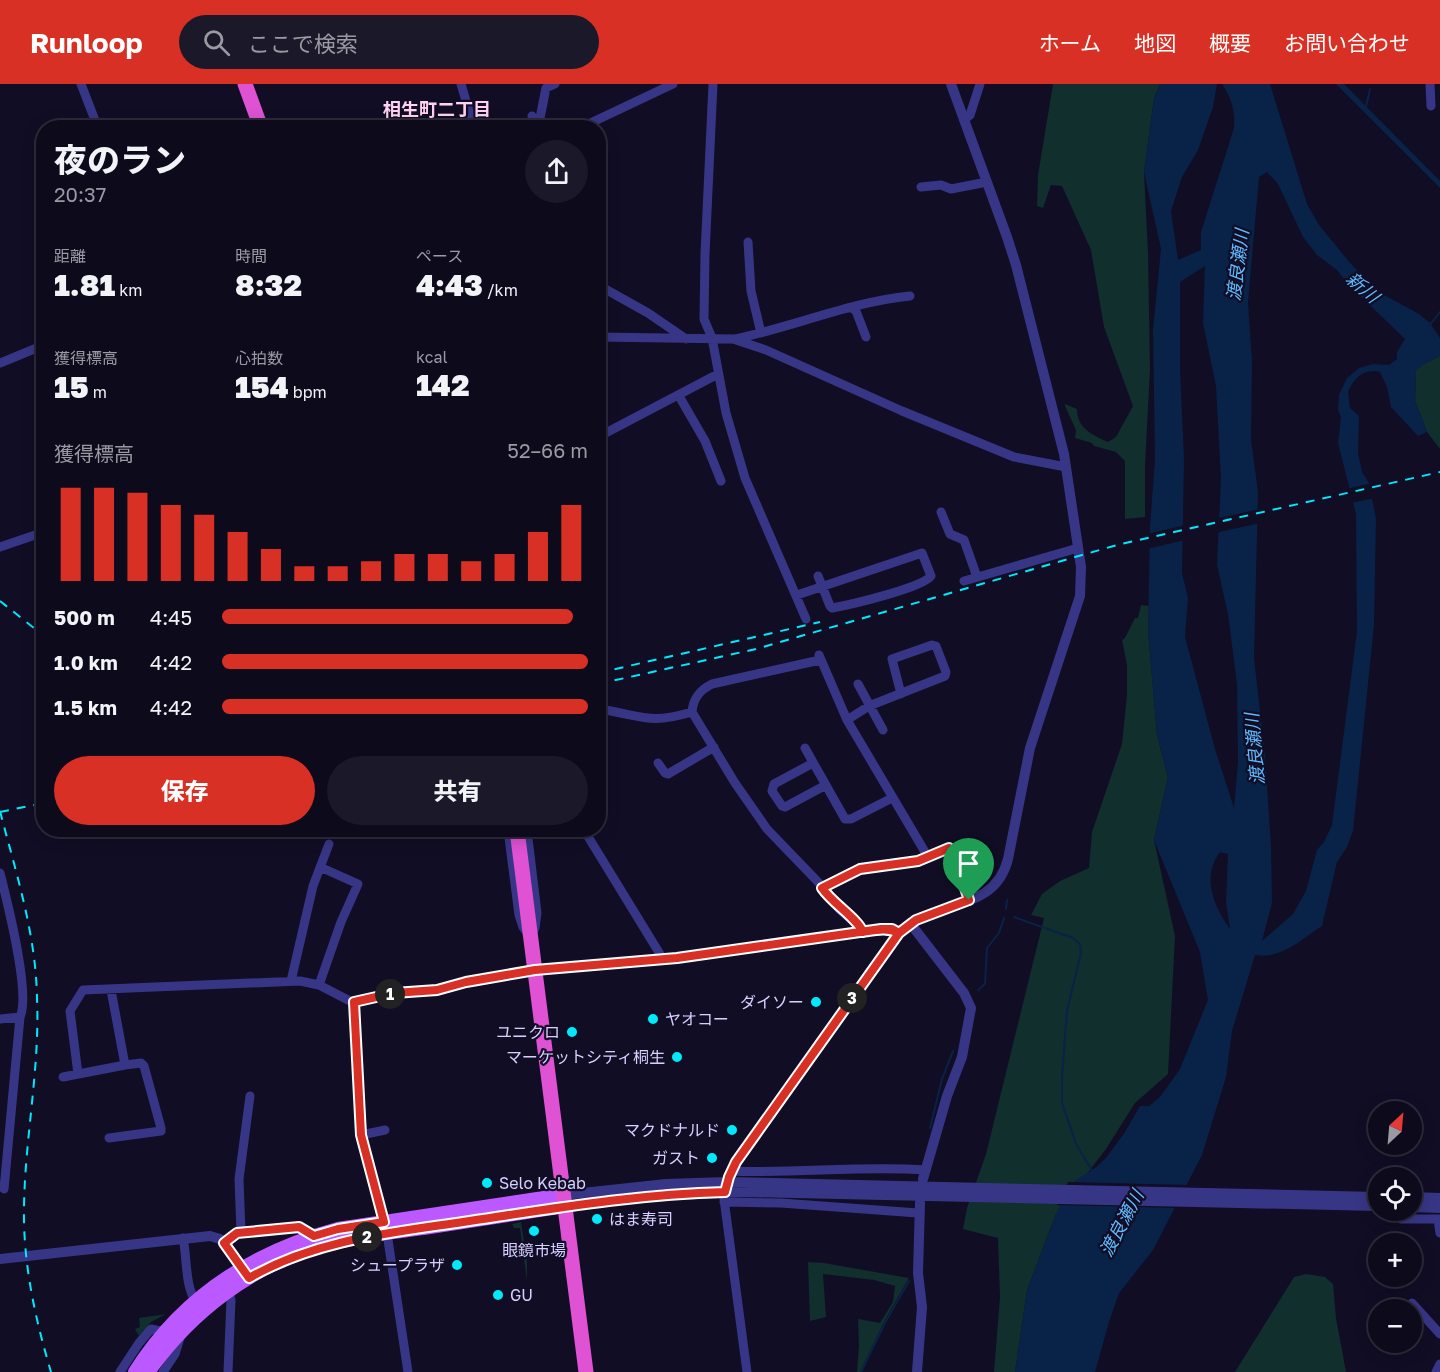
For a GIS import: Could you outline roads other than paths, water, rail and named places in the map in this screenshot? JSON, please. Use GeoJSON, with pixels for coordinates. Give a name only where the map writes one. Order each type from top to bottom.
{"type":"FeatureCollection","features":[{"type":"Feature","properties":{"kind":"highway"},"geometry":{"type":"LineString","coordinates":[[245,84],[258,120]]}},
{"type":"Feature","properties":{"kind":"highway"},"geometry":{"type":"LineString","coordinates":[[518,837],[586,1372]]}},
{"type":"Feature","properties":{"kind":"main road"},"geometry":{"type":"LineString","coordinates":[[135,1372],[165,1332],[196,1300],[245,1273],[277,1249],[338,1229],[385,1228],[565,1201]]}},
{"type":"Feature","properties":{"kind":"main road"},"geometry":{"type":"LineString","coordinates":[[148,1372],[182,1330],[205,1308],[228,1291],[245,1273],[306,1251],[385,1228]]}},
{"type":"Feature","properties":{"kind":"street"},"geometry":{"type":"LineString","coordinates":[[81,84],[95,120]]}},
{"type":"Feature","properties":{"kind":"street"},"geometry":{"type":"LineString","coordinates":[[461,84],[472,120]]}},
{"type":"Feature","properties":{"kind":"street"},"geometry":{"type":"LineString","coordinates":[[538,120],[546,88],[555,84]]}},
{"type":"Feature","properties":{"kind":"street"},"geometry":{"type":"LineString","coordinates":[[597,120],[673,84]]}},
{"type":"Feature","properties":{"kind":"street"},"geometry":{"type":"LineString","coordinates":[[713,84],[703,308],[705,326],[712,338],[726,413],[745,478],[806,619]]}},
{"type":"Feature","properties":{"kind":"street"},"geometry":{"type":"LineString","coordinates":[[747,1372],[727,1187],[784,1092],[899,933],[910,923],[989,891],[1005,871],[1030,748],[1080,596],[1082,580],[1066,467],[1013,258],[951,84]]}},
{"type":"Feature","properties":{"kind":"street"},"geometry":{"type":"LineString","coordinates":[[964,120],[970,116],[980,84]]}},
{"type":"Feature","properties":{"kind":"street"},"geometry":{"type":"LineString","coordinates":[[1430,84],[1431,106]]}},
{"type":"Feature","properties":{"kind":"street"},"geometry":{"type":"LineString","coordinates":[[532,116],[533,120]]}},
{"type":"Feature","properties":{"kind":"street"},"geometry":{"type":"LineString","coordinates":[[921,187],[941,185],[951,189],[987,182]]}},
{"type":"Feature","properties":{"kind":"street"},"geometry":{"type":"LineString","coordinates":[[748,242],[752,300],[761,333]]}},
{"type":"Feature","properties":{"kind":"street"},"geometry":{"type":"LineString","coordinates":[[606,290],[654,317],[686,339]]}},
{"type":"Feature","properties":{"kind":"street"},"geometry":{"type":"LineString","coordinates":[[606,337],[733,339],[852,308],[910,296]]}},
{"type":"Feature","properties":{"kind":"street"},"geometry":{"type":"LineString","coordinates":[[852,308],[856,311],[866,337]]}},
{"type":"Feature","properties":{"kind":"street"},"geometry":{"type":"LineString","coordinates":[[733,339],[766,350],[902,411],[1014,457],[1066,467]]}},
{"type":"Feature","properties":{"kind":"street"},"geometry":{"type":"LineString","coordinates":[[0,363],[36,348]]}},
{"type":"Feature","properties":{"kind":"street"},"geometry":{"type":"LineString","coordinates":[[606,433],[718,374]]}},
{"type":"Feature","properties":{"kind":"street"},"geometry":{"type":"LineString","coordinates":[[679,396],[705,441],[721,480]]}},
{"type":"Feature","properties":{"kind":"street"},"geometry":{"type":"LineString","coordinates":[[941,512],[950,534],[964,540],[976,577]]}},
{"type":"Feature","properties":{"kind":"street"},"geometry":{"type":"LineString","coordinates":[[0,547],[36,535]]}},
{"type":"Feature","properties":{"kind":"street"},"geometry":{"type":"LineString","coordinates":[[964,580],[1078,548]]}},
{"type":"Feature","properties":{"kind":"street"},"geometry":{"type":"LineString","coordinates":[[797,595],[820,581],[922,553],[931,576],[928,580],[906,589],[834,608],[830,606],[820,581]]}},
{"type":"Feature","properties":{"kind":"street"},"geometry":{"type":"LineString","coordinates":[[847,720],[869,706],[901,694],[945,676],[946,672],[936,646],[932,645],[892,659],[901,694]]}},
{"type":"Feature","properties":{"kind":"street"},"geometry":{"type":"LineString","coordinates":[[863,932],[767,829],[740,791],[692,712],[696,696],[712,684],[819,657],[847,720],[928,857]]}},
{"type":"Feature","properties":{"kind":"street"},"geometry":{"type":"LineString","coordinates":[[858,684],[882,730]]}},
{"type":"Feature","properties":{"kind":"street"},"geometry":{"type":"LineString","coordinates":[[606,710],[660,720],[692,712]]}},
{"type":"Feature","properties":{"kind":"street"},"geometry":{"type":"LineString","coordinates":[[658,763],[663,772],[668,774],[714,747]]}},
{"type":"Feature","properties":{"kind":"street"},"geometry":{"type":"LineString","coordinates":[[805,748],[842,816],[848,820],[892,798]]}},
{"type":"Feature","properties":{"kind":"street"},"geometry":{"type":"LineString","coordinates":[[813,762],[774,784],[772,791],[785,807],[826,785]]}},
{"type":"Feature","properties":{"kind":"street"},"geometry":{"type":"LineString","coordinates":[[509,837],[519,915],[530,937],[535,928],[537,913],[528,837]]}},
{"type":"Feature","properties":{"kind":"street"},"geometry":{"type":"LineString","coordinates":[[588,837],[663,960]]}},
{"type":"Feature","properties":{"kind":"street"},"geometry":{"type":"LineString","coordinates":[[291,981],[313,886],[329,844]]}},
{"type":"Feature","properties":{"kind":"street"},"geometry":{"type":"LineString","coordinates":[[822,888],[860,869],[915,862],[946,848],[952,850],[969,900]]}},
{"type":"Feature","properties":{"kind":"street"},"geometry":{"type":"LineString","coordinates":[[319,985],[341,922],[358,884],[320,867]]}},
{"type":"Feature","properties":{"kind":"street"},"geometry":{"type":"LineString","coordinates":[[0,873],[13,924],[21,976],[23,1009],[20,1017],[4,1189]]}},
{"type":"Feature","properties":{"kind":"street"},"geometry":{"type":"LineString","coordinates":[[565,1201],[670,1196],[727,1187],[779,1173],[834,1169],[925,1175],[947,1096],[962,1057],[971,1008],[966,997],[910,923]]}},
{"type":"Feature","properties":{"kind":"street"},"geometry":{"type":"LineString","coordinates":[[78,1074],[70,1011],[83,990],[291,981],[319,985],[354,1002],[394,993],[437,990],[466,982],[535,970],[663,960],[886,929],[899,933]]}},
{"type":"Feature","properties":{"kind":"street"},"geometry":{"type":"LineString","coordinates":[[111,990],[124,1065]]}},
{"type":"Feature","properties":{"kind":"street"},"geometry":{"type":"LineString","coordinates":[[354,1002],[361,1135],[385,1228],[408,1372]]}},
{"type":"Feature","properties":{"kind":"street"},"geometry":{"type":"LineString","coordinates":[[0,1019],[20,1017]]}},
{"type":"Feature","properties":{"kind":"street"},"geometry":{"type":"LineString","coordinates":[[63,1077],[124,1065],[141,1063],[144,1066],[160,1131],[109,1138]]}},
{"type":"Feature","properties":{"kind":"street"},"geometry":{"type":"LineString","coordinates":[[241,1233],[239,1179],[250,1096]]}},
{"type":"Feature","properties":{"kind":"street"},"geometry":{"type":"LineString","coordinates":[[361,1135],[385,1130]]}},
{"type":"Feature","properties":{"kind":"street"},"geometry":{"type":"LineString","coordinates":[[727,1187],[1368,1197]]}},
{"type":"Feature","properties":{"kind":"street"},"geometry":{"type":"LineString","coordinates":[[727,1187],[780,1203],[919,1208],[918,1273],[922,1307],[917,1372]]}},
{"type":"Feature","properties":{"kind":"street"},"geometry":{"type":"LineString","coordinates":[[938,1191],[1368,1206]]}},
{"type":"Feature","properties":{"kind":"street"},"geometry":{"type":"LineString","coordinates":[[1422,1197],[1440,1198]]}},
{"type":"Feature","properties":{"kind":"street"},"geometry":{"type":"LineString","coordinates":[[1422,1210],[1439,1215]]}},
{"type":"Feature","properties":{"kind":"street"},"geometry":{"type":"LineString","coordinates":[[1422,1217],[1439,1215]]}},
{"type":"Feature","properties":{"kind":"street"},"geometry":{"type":"LineString","coordinates":[[1439,1215],[1440,1233]]}},
{"type":"Feature","properties":{"kind":"street"},"geometry":{"type":"LineString","coordinates":[[224,1243],[232,1235],[241,1233],[299,1227],[314,1236]]}},
{"type":"Feature","properties":{"kind":"street"},"geometry":{"type":"LineString","coordinates":[[0,1258],[210,1236],[224,1243],[245,1273]]}},
{"type":"Feature","properties":{"kind":"street"},"geometry":{"type":"LineString","coordinates":[[183,1238],[190,1289],[196,1300]]}},
{"type":"Feature","properties":{"kind":"street"},"geometry":{"type":"LineString","coordinates":[[228,1291],[231,1300],[228,1372]]}},
{"type":"Feature","properties":{"kind":"street"},"geometry":{"type":"LineString","coordinates":[[1422,1314],[1440,1334]]}},
{"type":"Feature","properties":{"kind":"street"},"geometry":{"type":"LineString","coordinates":[[120,1372],[151,1329],[165,1332]]}},
{"type":"Feature","properties":{"kind":"street"},"geometry":{"type":"LineString","coordinates":[[163,1372],[178,1348],[182,1330]]}},
{"type":"Feature","properties":{"kind":"street"},"geometry":{"type":"LineString","coordinates":[[1436,1372],[1440,1364]]}},
{"type":"Feature","properties":{"kind":"water"},"geometry":{"type":"Polygon","coordinates":[[[1160,84],[1217,84],[1213,107],[1198,150],[1182,177],[1171,211],[1178,260],[1201,250],[1201,232],[1234,128],[1232,105],[1222,84],[1270,84],[1307,204],[1319,225],[1377,291],[1419,314],[1430,323],[1440,338],[1440,356],[1422,365],[1416,371],[1415,401],[1427,432],[1418,436],[1391,407],[1387,387],[1380,372],[1369,371],[1360,375],[1348,392],[1350,408],[1359,416],[1358,453],[1362,472],[1369,483],[1376,519],[1374,625],[1353,831],[1347,847],[1337,862],[1322,926],[1282,951],[1264,956],[1255,955],[1232,1031],[1226,1077],[1202,1155],[1153,1250],[1119,1293],[1095,1372],[1015,1372],[1027,1290],[1070,1184],[1106,1158],[1140,1106],[1149,1106],[1160,1097],[1180,1069],[1208,1000],[1200,952],[1154,840],[1168,777],[1157,735],[1148,630],[1150,527],[1155,459],[1153,330],[1161,249],[1144,172],[1154,99],[1160,84]],[[1267,172],[1259,177],[1248,302],[1252,361],[1251,439],[1258,492],[1254,658],[1265,755],[1271,846],[1272,903],[1262,941],[1293,914],[1306,891],[1317,850],[1324,842],[1332,825],[1357,631],[1356,514],[1338,443],[1341,417],[1338,410],[1339,395],[1347,378],[1359,368],[1373,364],[1389,365],[1397,359],[1397,352],[1405,339],[1348,284],[1337,270],[1317,255],[1303,237],[1278,184],[1267,172]],[[1205,266],[1180,282],[1180,371],[1184,459],[1182,573],[1188,598],[1185,637],[1215,749],[1234,808],[1238,762],[1237,684],[1228,614],[1217,565],[1221,479],[1216,386],[1203,323],[1205,266]],[[1220,852],[1211,871],[1212,892],[1219,911],[1230,929],[1226,902],[1228,854],[1220,852]]]}},
{"type":"Feature","properties":{"kind":"water"},"geometry":{"type":"Polygon","coordinates":[[[1336,84],[1344,84],[1440,181],[1440,188],[1336,84]]]}},
{"type":"Feature","properties":{"kind":"waterway"},"geometry":{"type":"LineString","coordinates":[[1366,107],[1370,89]]}},
{"type":"Feature","properties":{"kind":"waterway"},"geometry":{"type":"LineString","coordinates":[[1429,326],[1440,312]]}},
{"type":"Feature","properties":{"kind":"waterway"},"geometry":{"type":"LineString","coordinates":[[1006,909],[1007,900]]}},
{"type":"Feature","properties":{"kind":"waterway"},"geometry":{"type":"LineString","coordinates":[[1014,917],[1073,938],[1080,944],[1081,953],[1067,1011],[1062,1103],[1076,1144],[1093,1172]]}},
{"type":"Feature","properties":{"kind":"waterway"},"geometry":{"type":"LineString","coordinates":[[978,990],[985,984],[987,948],[999,933],[1004,918]]}},
{"type":"Feature","properties":{"kind":"waterway"},"geometry":{"type":"LineString","coordinates":[[930,1128],[942,1079],[953,1051]]}},
{"type":"Feature","properties":{"kind":"waterway"},"geometry":{"type":"LineString","coordinates":[[861,1372],[909,1281]]}},
{"type":"Feature","properties":{"kind":"railway"},"geometry":{"type":"LineString","coordinates":[[606,682],[756,649],[1117,545],[1440,472]]}},
{"type":"Feature","properties":{"kind":"railway"},"geometry":{"type":"LineString","coordinates":[[0,601],[36,630]]}},
{"type":"Feature","properties":{"kind":"railway"},"geometry":{"type":"LineString","coordinates":[[606,671],[820,622]]}},
{"type":"Feature","properties":{"kind":"railway"},"geometry":{"type":"LineString","coordinates":[[0,812],[36,805]]}},
{"type":"Feature","properties":{"kind":"railway"},"geometry":{"type":"LineString","coordinates":[[0,811],[24,904],[36,974],[36,1050],[25,1181],[24,1228],[31,1291],[51,1372]]}},
{"type":"Feature","properties":{"kind":"place","name":"ダイソー"},"geometry":{"type":"Point","coordinates":[816,1002]}},
{"type":"Feature","properties":{"kind":"place","name":"ヤオコー"},"geometry":{"type":"Point","coordinates":[653,1019]}},
{"type":"Feature","properties":{"kind":"place","name":"ユニクロ"},"geometry":{"type":"Point","coordinates":[572,1032]}},
{"type":"Feature","properties":{"kind":"place","name":"マーケットシティ桐生"},"geometry":{"type":"Point","coordinates":[677,1057]}},
{"type":"Feature","properties":{"kind":"place","name":"マクドナルド"},"geometry":{"type":"Point","coordinates":[732,1130]}},
{"type":"Feature","properties":{"kind":"place","name":"ガスト"},"geometry":{"type":"Point","coordinates":[712,1158]}},
{"type":"Feature","properties":{"kind":"place","name":"Selo Kebab"},"geometry":{"type":"Point","coordinates":[487,1183]}},
{"type":"Feature","properties":{"kind":"place","name":"はま寿司"},"geometry":{"type":"Point","coordinates":[597,1219]}},
{"type":"Feature","properties":{"kind":"place","name":"眼鏡市場"},"geometry":{"type":"Point","coordinates":[534,1231]}},
{"type":"Feature","properties":{"kind":"place","name":"シュープラザ"},"geometry":{"type":"Point","coordinates":[457,1265]}},
{"type":"Feature","properties":{"kind":"place","name":"GU"},"geometry":{"type":"Point","coordinates":[498,1295]}},
{"type":"Feature","properties":{"kind":"district","name":"相生町二丁目"},"geometry":{"type":"Point","coordinates":[437,109]}},
{"type":"Feature","properties":{"kind":"water label","name":"渡良瀬川"},"geometry":{"type":"Point","coordinates":[1237,265]}},
{"type":"Feature","properties":{"kind":"water label","name":"新川"},"geometry":{"type":"Point","coordinates":[1363,287]}},
{"type":"Feature","properties":{"kind":"water label","name":"渡良瀬川"},"geometry":{"type":"Point","coordinates":[1254,749]}},
{"type":"Feature","properties":{"kind":"water label","name":"渡良瀬川"},"geometry":{"type":"Point","coordinates":[1121,1223]}}]}
